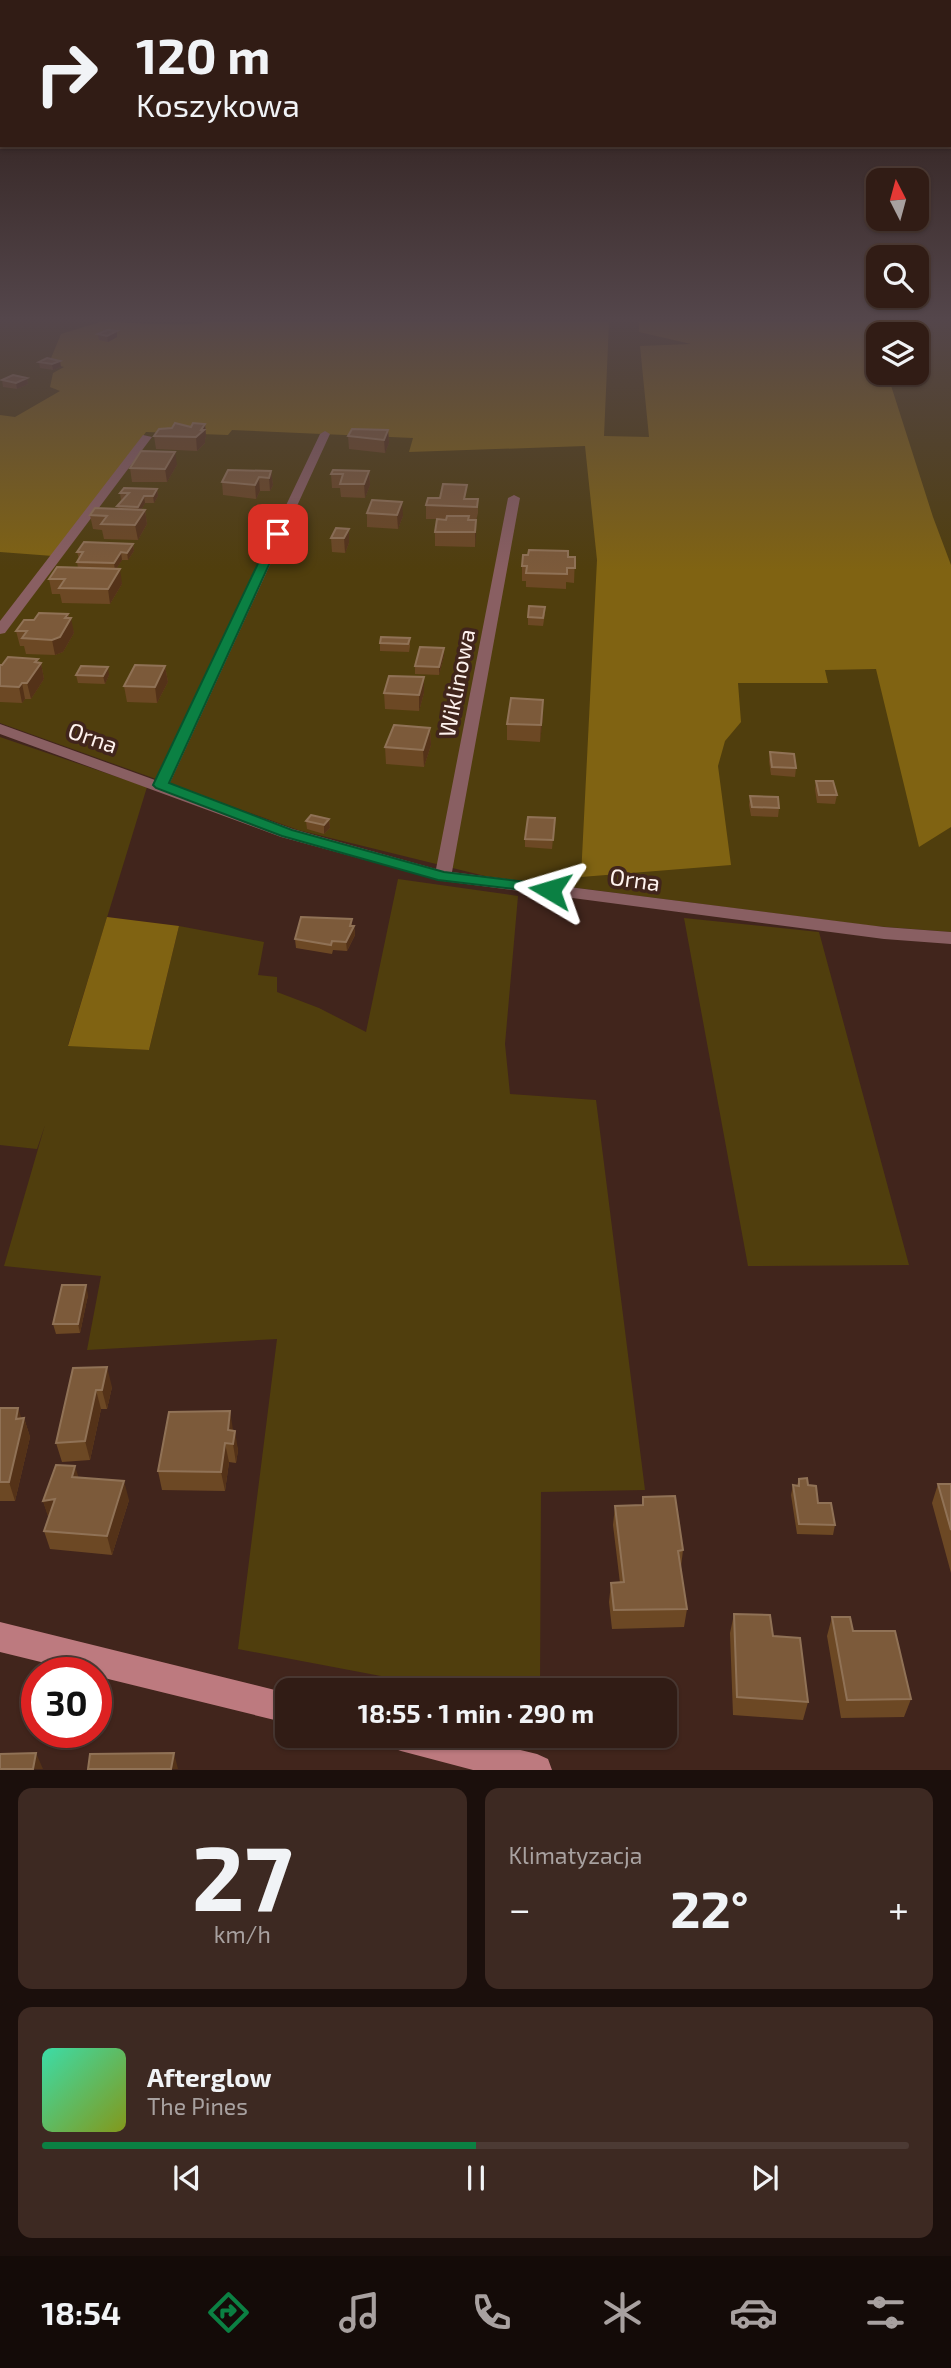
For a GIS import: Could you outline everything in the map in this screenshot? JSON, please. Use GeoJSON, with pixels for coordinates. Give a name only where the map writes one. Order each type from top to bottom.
{"type":"FeatureCollection","features":[{"type":"Feature","properties":{"kind":"street"},"geometry":{"type":"LineString","coordinates":[[161,785],[325,434]]}},
{"type":"Feature","properties":{"kind":"street"},"geometry":{"type":"LineString","coordinates":[[0,630],[147,437]]}},
{"type":"Feature","properties":{"kind":"street","name":"Wiklinowa"},"geometry":{"type":"LineString","coordinates":[[443,876],[513,498]]}},
{"type":"Feature","properties":{"kind":"street","name":"Orna"},"geometry":{"type":"LineString","coordinates":[[0,729],[161,785],[287,833],[443,876],[884,933],[951,938]]}},
{"type":"Feature","properties":{"kind":"street"},"geometry":{"type":"LineString","coordinates":[[0,1637],[275,1705]]}},
{"type":"Feature","properties":{"kind":"street"},"geometry":{"type":"LineString","coordinates":[[450,1748],[537,1769]]}},
{"type":"Feature","properties":{"kind":"shaded area"},"geometry":{"type":"Polygon","coordinates":[[[0,405],[951,405],[951,932],[873,926],[485,876],[298,830],[0,723],[0,405]]]}},
{"type":"Feature","properties":{"kind":"shaded area"},"geometry":{"type":"Polygon","coordinates":[[[36,405],[605,405],[604,436],[649,437],[646,405],[897,405],[951,565],[951,827],[919,847],[876,669],[825,670],[828,683],[738,683],[741,722],[725,741],[718,766],[731,865],[581,877],[597,560],[585,446],[409,452],[413,438],[232,430],[228,435],[146,432],[53,556],[0,552],[0,415],[15,417],[36,405]]]}},
{"type":"Feature","properties":{"kind":"shaded area"},"geometry":{"type":"Polygon","coordinates":[[[0,737],[147,787],[68,1045],[149,1050],[179,926],[264,942],[258,975],[277,977],[277,992],[319,1008],[366,1032],[398,879],[518,896],[505,1044],[510,1094],[596,1100],[645,1490],[541,1492],[540,1678],[391,1678],[238,1649],[277,1339],[87,1350],[101,1276],[4,1266],[45,1125],[37,1149],[0,1145],[0,737]]]}},
{"type":"Feature","properties":{"kind":"shaded area"},"geometry":{"type":"Polygon","coordinates":[[[107,917],[179,926],[149,1050],[68,1046],[107,917]]]}},
{"type":"Feature","properties":{"kind":"shaded area"},"geometry":{"type":"Polygon","coordinates":[[[684,918],[819,932],[909,1265],[748,1266],[684,918]]]}},
{"type":"Feature","properties":{"kind":"building"},"geometry":{"type":"Polygon","coordinates":[[[175,423],[191,427],[193,423],[205,424],[201,430],[204,430],[196,437],[154,436],[159,429],[172,428],[175,423]]]}},
{"type":"Feature","properties":{"kind":"building"},"geometry":{"type":"Polygon","coordinates":[[[352,429],[388,430],[384,440],[348,436],[352,429]]]}},
{"type":"Feature","properties":{"kind":"building"},"geometry":{"type":"Polygon","coordinates":[[[141,451],[175,452],[165,469],[130,468],[141,451]]]}},
{"type":"Feature","properties":{"kind":"building"},"geometry":{"type":"Polygon","coordinates":[[[228,470],[271,471],[269,478],[259,477],[255,485],[222,482],[228,470]]]}},
{"type":"Feature","properties":{"kind":"building"},"geometry":{"type":"Polygon","coordinates":[[[333,470],[369,471],[364,484],[340,484],[343,474],[331,474],[333,470]]]}},
{"type":"Feature","properties":{"kind":"building"},"geometry":{"type":"Polygon","coordinates":[[[443,484],[467,485],[464,499],[478,499],[477,507],[426,505],[428,498],[440,498],[443,484]]]}},
{"type":"Feature","properties":{"kind":"building"},"geometry":{"type":"Polygon","coordinates":[[[124,488],[157,489],[153,496],[144,496],[138,507],[117,506],[129,493],[120,493],[124,488]]]}},
{"type":"Feature","properties":{"kind":"building"},"geometry":{"type":"Polygon","coordinates":[[[372,500],[402,502],[397,515],[367,513],[372,500]]]}},
{"type":"Feature","properties":{"kind":"building"},"geometry":{"type":"Polygon","coordinates":[[[95,508],[145,510],[135,525],[101,524],[107,516],[90,515],[95,508]]]}},
{"type":"Feature","properties":{"kind":"building"},"geometry":{"type":"Polygon","coordinates":[[[447,516],[469,516],[468,520],[476,520],[475,532],[435,532],[437,519],[446,520],[447,516]]]}},
{"type":"Feature","properties":{"kind":"building"},"geometry":{"type":"Polygon","coordinates":[[[336,528],[349,529],[344,538],[331,538],[336,528]]]}},
{"type":"Feature","properties":{"kind":"building"},"geometry":{"type":"Polygon","coordinates":[[[84,542],[133,544],[127,553],[121,552],[114,563],[77,562],[83,552],[77,552],[84,542]]]}},
{"type":"Feature","properties":{"kind":"building"},"geometry":{"type":"Polygon","coordinates":[[[529,550],[568,551],[568,557],[575,557],[575,568],[567,568],[567,574],[526,573],[527,566],[522,566],[523,555],[528,555],[529,550]]]}},
{"type":"Feature","properties":{"kind":"building"},"geometry":{"type":"Polygon","coordinates":[[[57,567],[120,569],[108,589],[59,588],[65,579],[49,579],[57,567]]]}},
{"type":"Feature","properties":{"kind":"building"},"geometry":{"type":"Polygon","coordinates":[[[529,606],[545,607],[543,618],[528,617],[529,606]]]}},
{"type":"Feature","properties":{"kind":"building"},"geometry":{"type":"Polygon","coordinates":[[[39,613],[68,614],[65,618],[71,618],[60,637],[52,640],[22,638],[27,631],[16,631],[24,620],[34,620],[39,613]]]}},
{"type":"Feature","properties":{"kind":"building"},"geometry":{"type":"Polygon","coordinates":[[[381,637],[410,638],[408,644],[380,643],[381,637]]]}},
{"type":"Feature","properties":{"kind":"building"},"geometry":{"type":"Polygon","coordinates":[[[420,647],[444,648],[439,667],[415,666],[420,647]]]}},
{"type":"Feature","properties":{"kind":"building"},"geometry":{"type":"Polygon","coordinates":[[[8,657],[38,659],[35,662],[41,663],[27,683],[22,683],[19,687],[0,686],[0,665],[8,657]]]}},
{"type":"Feature","properties":{"kind":"building"},"geometry":{"type":"Polygon","coordinates":[[[135,665],[165,666],[155,687],[124,686],[135,665]]]}},
{"type":"Feature","properties":{"kind":"building"},"geometry":{"type":"Polygon","coordinates":[[[81,666],[108,667],[103,676],[76,675],[81,666]]]}},
{"type":"Feature","properties":{"kind":"building"},"geometry":{"type":"Polygon","coordinates":[[[389,676],[424,677],[419,695],[384,693],[389,676]]]}},
{"type":"Feature","properties":{"kind":"building"},"geometry":{"type":"Polygon","coordinates":[[[511,698],[543,700],[541,725],[507,724],[511,698]]]}},
{"type":"Feature","properties":{"kind":"building"},"geometry":{"type":"Polygon","coordinates":[[[394,725],[430,728],[423,750],[385,747],[394,725]]]}},
{"type":"Feature","properties":{"kind":"building"},"geometry":{"type":"Polygon","coordinates":[[[770,752],[794,754],[796,768],[772,767],[770,752]]]}},
{"type":"Feature","properties":{"kind":"building"},"geometry":{"type":"Polygon","coordinates":[[[816,781],[833,781],[837,795],[819,795],[816,781]]]}},
{"type":"Feature","properties":{"kind":"building"},"geometry":{"type":"Polygon","coordinates":[[[750,796],[778,797],[779,808],[752,807],[750,796]]]}},
{"type":"Feature","properties":{"kind":"building"},"geometry":{"type":"Polygon","coordinates":[[[311,815],[329,819],[324,825],[306,821],[311,815]]]}},
{"type":"Feature","properties":{"kind":"building"},"geometry":{"type":"Polygon","coordinates":[[[528,817],[555,818],[553,840],[525,839],[528,817]]]}},
{"type":"Feature","properties":{"kind":"building"},"geometry":{"type":"Polygon","coordinates":[[[301,917],[352,919],[350,926],[354,926],[346,942],[332,941],[331,945],[295,939],[301,917]]]}},
{"type":"Feature","properties":{"kind":"building"},"geometry":{"type":"Polygon","coordinates":[[[62,1285],[86,1285],[78,1324],[53,1324],[62,1285]]]}},
{"type":"Feature","properties":{"kind":"building"},"geometry":{"type":"Polygon","coordinates":[[[107,1367],[102,1390],[96,1390],[85,1441],[56,1443],[73,1368],[107,1367]]]}},
{"type":"Feature","properties":{"kind":"building"},"geometry":{"type":"Polygon","coordinates":[[[0,1408],[18,1408],[16,1419],[24,1418],[9,1482],[0,1482],[0,1408]]]}},
{"type":"Feature","properties":{"kind":"building"},"geometry":{"type":"Polygon","coordinates":[[[230,1411],[228,1430],[235,1431],[233,1444],[225,1443],[221,1472],[158,1471],[169,1412],[230,1411]]]}},
{"type":"Feature","properties":{"kind":"building"},"geometry":{"type":"Polygon","coordinates":[[[56,1465],[75,1466],[72,1477],[124,1481],[107,1536],[44,1531],[55,1499],[43,1501],[56,1465]]]}},
{"type":"Feature","properties":{"kind":"building"},"geometry":{"type":"Polygon","coordinates":[[[807,1478],[808,1485],[816,1486],[818,1503],[831,1503],[835,1525],[799,1524],[793,1485],[799,1486],[799,1479],[807,1478]]]}},
{"type":"Feature","properties":{"kind":"building"},"geometry":{"type":"Polygon","coordinates":[[[938,1484],[951,1484],[951,1530],[938,1484]]]}},
{"type":"Feature","properties":{"kind":"building"},"geometry":{"type":"Polygon","coordinates":[[[675,1496],[683,1550],[678,1551],[687,1609],[614,1610],[611,1583],[624,1582],[615,1506],[643,1505],[643,1497],[675,1496]]]}},
{"type":"Feature","properties":{"kind":"building"},"geometry":{"type":"Polygon","coordinates":[[[734,1614],[770,1615],[773,1636],[800,1638],[808,1702],[737,1697],[734,1614]]]}},
{"type":"Feature","properties":{"kind":"building"},"geometry":{"type":"Polygon","coordinates":[[[832,1617],[850,1617],[853,1631],[895,1631],[911,1699],[847,1700],[832,1617]]]}},
{"type":"Feature","properties":{"kind":"building"},"geometry":{"type":"Polygon","coordinates":[[[36,1753],[33,1769],[0,1769],[0,1754],[36,1753]]]}},
{"type":"Feature","properties":{"kind":"building"},"geometry":{"type":"Polygon","coordinates":[[[174,1753],[171,1769],[88,1769],[90,1754],[174,1753]]]}},
{"type":"Feature","properties":{"kind":"route"},"geometry":{"type":"LineString","coordinates":[[278,534],[161,785],[287,833],[443,876],[550,890]]}}]}
